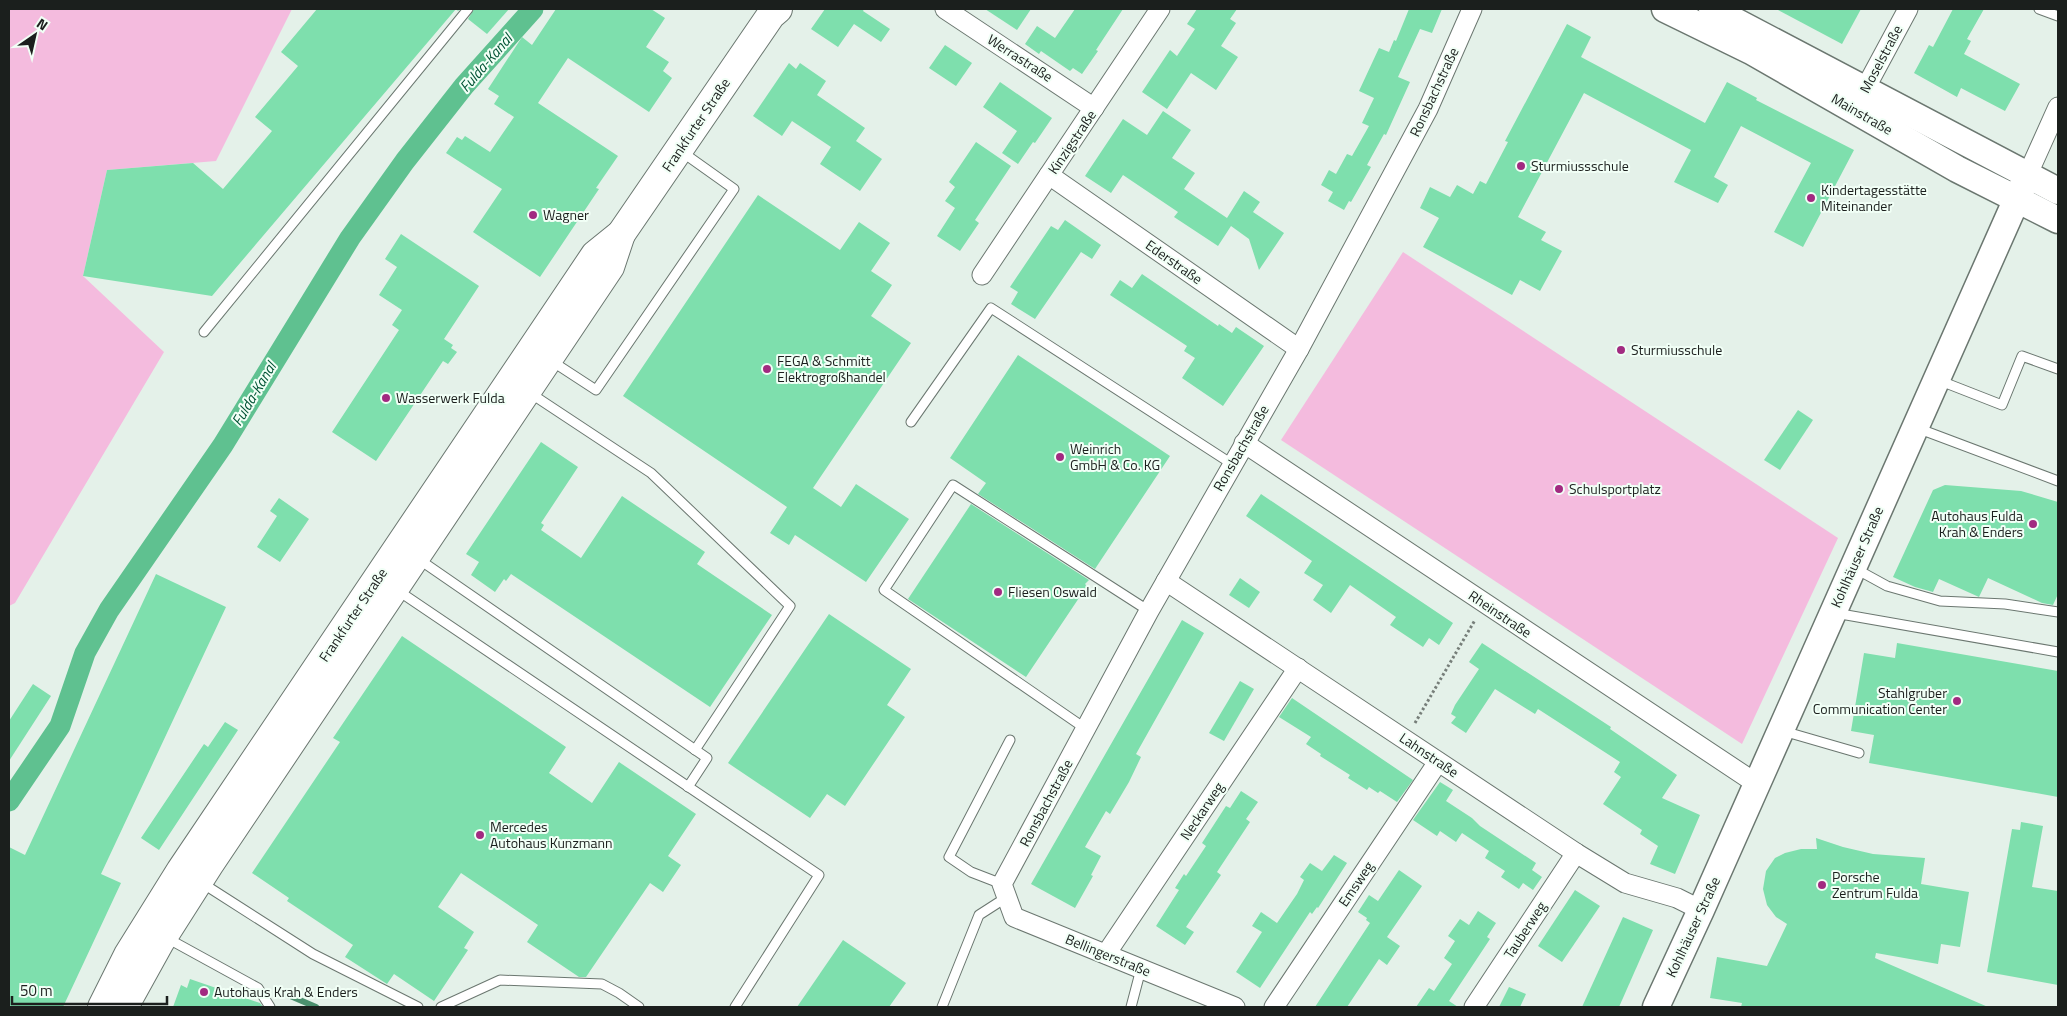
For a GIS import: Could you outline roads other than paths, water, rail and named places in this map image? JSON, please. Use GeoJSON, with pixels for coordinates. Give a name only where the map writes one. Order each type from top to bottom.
{"type":"FeatureCollection","features":[{"type":"Feature","properties":{"kind":"main road","name":"Frankfurter Straße"},"geometry":{"type":"LineString","coordinates":[[102,1007],[155,931],[541,354],[595,255],[621,234],[774,11]]}},
{"type":"Feature","properties":{"kind":"main road","name":"Frankfurter Straße"},"geometry":{"type":"LineString","coordinates":[[124,1007],[155,931]]}},
{"type":"Feature","properties":{"kind":"street","name":"Werrastraße"},"geometry":{"type":"LineString","coordinates":[[945,9],[1094,108]]}},
{"type":"Feature","properties":{"kind":"street","name":"Kinzigstraße"},"geometry":{"type":"LineString","coordinates":[[982,275],[1160,9]]}},
{"type":"Feature","properties":{"kind":"street","name":"Ronsbachstraße"},"geometry":{"type":"LineString","coordinates":[[1004,890],[1149,611],[1299,349],[1428,109],[1472,9]]}},
{"type":"Feature","properties":{"kind":"street","name":"Mainstraße"},"geometry":{"type":"LineString","coordinates":[[1665,9],[1751,51],[2058,191]]}},
{"type":"Feature","properties":{"kind":"street","name":"Mainstraße"},"geometry":{"type":"LineString","coordinates":[[1712,9],[1859,100],[1957,169],[2058,220]]}},
{"type":"Feature","properties":{"kind":"street","name":"Moselstraße"},"geometry":{"type":"LineString","coordinates":[[1859,100],[1908,9]]}},
{"type":"Feature","properties":{"kind":"street","name":"Kohlhäuser Straße"},"geometry":{"type":"LineString","coordinates":[[1660,1005],[1914,427],[2058,107]]}},
{"type":"Feature","properties":{"kind":"street","name":"Ederstraße"},"geometry":{"type":"LineString","coordinates":[[1049,175],[1299,349]]}},
{"type":"Feature","properties":{"kind":"street","name":"Rheinstraße"},"geometry":{"type":"LineString","coordinates":[[1244,443],[1757,784]]}},
{"type":"Feature","properties":{"kind":"street","name":"Lahnstraße"},"geometry":{"type":"LineString","coordinates":[[1166,581],[1576,853],[1625,883],[1677,898],[1701,910]]}},
{"type":"Feature","properties":{"kind":"street","name":"Neckarweg"},"geometry":{"type":"LineString","coordinates":[[1106,954],[1298,668]]}},
{"type":"Feature","properties":{"kind":"street","name":"Emsweg"},"geometry":{"type":"LineString","coordinates":[[1274,1007],[1438,762]]}},
{"type":"Feature","properties":{"kind":"street","name":"Tauberweg"},"geometry":{"type":"LineString","coordinates":[[1474,1007],[1576,853]]}},
{"type":"Feature","properties":{"kind":"street","name":"Bellingerstraße"},"geometry":{"type":"LineString","coordinates":[[1004,890],[1014,916],[1235,1007]]}},
{"type":"Feature","properties":{"kind":"lane"},"geometry":{"type":"LineString","coordinates":[[204,332],[468,9]]}},
{"type":"Feature","properties":{"kind":"lane"},"geometry":{"type":"LineString","coordinates":[[2039,9],[2058,16]]}},
{"type":"Feature","properties":{"kind":"lane"},"geometry":{"type":"LineString","coordinates":[[541,354],[596,390],[734,189],[679,150]]}},
{"type":"Feature","properties":{"kind":"lane"},"geometry":{"type":"LineString","coordinates":[[911,422],[991,308],[1232,464]]}},
{"type":"Feature","properties":{"kind":"lane"},"geometry":{"type":"LineString","coordinates":[[1936,379],[2002,405],[2022,356],[2058,369]]}},
{"type":"Feature","properties":{"kind":"lane"},"geometry":{"type":"LineString","coordinates":[[519,386],[652,473],[790,606],[695,750]]}},
{"type":"Feature","properties":{"kind":"lane"},"geometry":{"type":"LineString","coordinates":[[1914,427],[2058,481]]}},
{"type":"Feature","properties":{"kind":"lane"},"geometry":{"type":"LineString","coordinates":[[1086,729],[884,590],[952,485],[1149,611]]}},
{"type":"Feature","properties":{"kind":"lane"},"geometry":{"type":"LineString","coordinates":[[408,552],[707,758],[688,787]]}},
{"type":"Feature","properties":{"kind":"lane"},"geometry":{"type":"LineString","coordinates":[[1852,567],[1887,586],[1940,601],[2005,604],[2058,612]]}},
{"type":"Feature","properties":{"kind":"lane"},"geometry":{"type":"LineString","coordinates":[[387,582],[819,875],[735,1007]]}},
{"type":"Feature","properties":{"kind":"lane"},"geometry":{"type":"LineString","coordinates":[[1832,613],[2058,652]]}},
{"type":"Feature","properties":{"kind":"lane"},"geometry":{"type":"LineString","coordinates":[[1780,730],[1859,753]]}},
{"type":"Feature","properties":{"kind":"lane"},"geometry":{"type":"LineString","coordinates":[[942,1007],[980,916],[1004,890],[971,872],[949,857],[1010,740]]}},
{"type":"Feature","properties":{"kind":"lane"},"geometry":{"type":"LineString","coordinates":[[190,876],[313,954],[418,1007]]}},
{"type":"Feature","properties":{"kind":"lane"},"geometry":{"type":"LineString","coordinates":[[155,931],[258,988],[270,1007]]}},
{"type":"Feature","properties":{"kind":"lane"},"geometry":{"type":"LineString","coordinates":[[1131,1007],[1141,969]]}},
{"type":"Feature","properties":{"kind":"lane"},"geometry":{"type":"LineString","coordinates":[[441,1007],[500,980],[602,984],[620,993],[639,1007]]}},
{"type":"Feature","properties":{"kind":"waterway","name":"Fulda-Kanal"},"geometry":{"type":"LineString","coordinates":[[9,801],[60,726],[85,653],[109,610],[223,445],[350,238],[405,161],[464,86],[533,9]]}},
{"type":"Feature","properties":{"kind":"waterway"},"geometry":{"type":"LineString","coordinates":[[288,995],[316,1007]]}},
{"type":"Feature","properties":{"kind":"place","name":"Sturmiussschule"},"geometry":{"type":"Point","coordinates":[1521,166]}},
{"type":"Feature","properties":{"kind":"place","name":"Kindertagesstätte Miteinander"},"geometry":{"type":"Point","coordinates":[1811,198]}},
{"type":"Feature","properties":{"kind":"place","name":"Wagner"},"geometry":{"type":"Point","coordinates":[533,215]}},
{"type":"Feature","properties":{"kind":"place","name":"Sturmiusschule"},"geometry":{"type":"Point","coordinates":[1621,350]}},
{"type":"Feature","properties":{"kind":"place","name":"FEGA & Schmitt Elektrogroßhandel"},"geometry":{"type":"Point","coordinates":[767,369]}},
{"type":"Feature","properties":{"kind":"place","name":"Wasserwerk Fulda"},"geometry":{"type":"Point","coordinates":[386,398]}},
{"type":"Feature","properties":{"kind":"place","name":"Weinrich GmbH & Co. KG"},"geometry":{"type":"Point","coordinates":[1060,457]}},
{"type":"Feature","properties":{"kind":"place","name":"Schulsportplatz"},"geometry":{"type":"Point","coordinates":[1559,489]}},
{"type":"Feature","properties":{"kind":"place","name":"Autohaus Fulda Krah & Enders"},"geometry":{"type":"Point","coordinates":[2033,524]}},
{"type":"Feature","properties":{"kind":"place","name":"Fliesen Oswald"},"geometry":{"type":"Point","coordinates":[998,592]}},
{"type":"Feature","properties":{"kind":"place","name":"Stahlgruber Communication Center"},"geometry":{"type":"Point","coordinates":[1957,701]}},
{"type":"Feature","properties":{"kind":"place","name":"Mercedes Autohaus Kunzmann"},"geometry":{"type":"Point","coordinates":[480,835]}},
{"type":"Feature","properties":{"kind":"place","name":"Porsche Zentrum Fulda"},"geometry":{"type":"Point","coordinates":[1822,885]}},
{"type":"Feature","properties":{"kind":"place","name":"Autohaus Krah & Enders"},"geometry":{"type":"Point","coordinates":[204,992]}}]}
